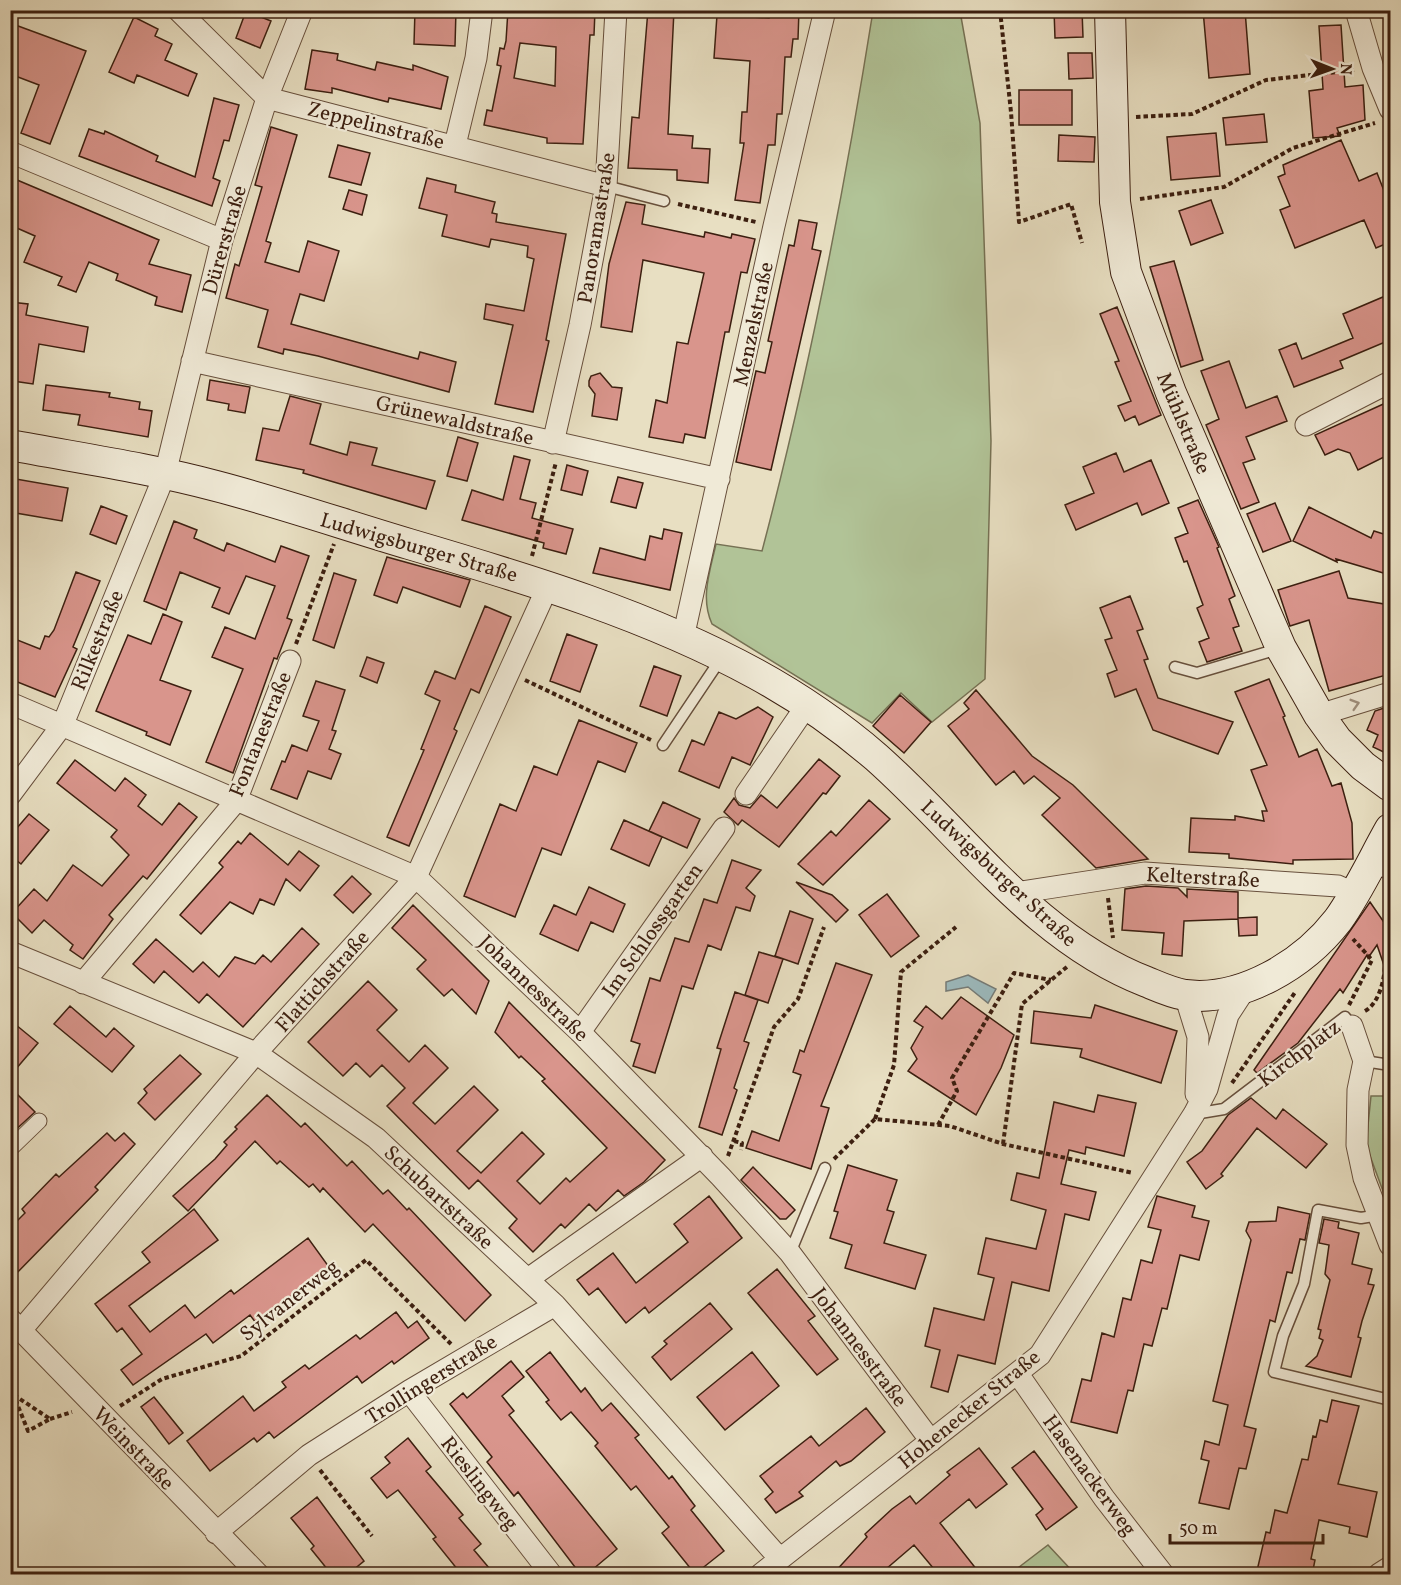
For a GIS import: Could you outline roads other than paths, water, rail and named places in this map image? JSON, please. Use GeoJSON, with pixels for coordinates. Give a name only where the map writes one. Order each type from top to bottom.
{"type":"FeatureCollection","features":[{"type":"Feature","properties":{"kind":"main road","name":"Mühlstraße"},"geometry":{"type":"LineString","coordinates":[[1110,10],[1115,202],[1126,272],[1171,393],[1281,648],[1319,716],[1363,766],[1390,786]]}},
{"type":"Feature","properties":{"kind":"main road","name":"Ludwigsburger Straße"},"geometry":{"type":"LineString","coordinates":[[10,445],[165,474],[215,486],[548,586],[683,638],[758,675],[807,705],[875,756],[1015,893],[1098,958],[1153,985],[1205,996],[1245,989],[1282,970],[1336,921],[1354,892],[1380,866],[1390,829]]}},
{"type":"Feature","properties":{"kind":"street"},"geometry":{"type":"LineString","coordinates":[[178,10],[267,98]]}},
{"type":"Feature","properties":{"kind":"street","name":"Dürerstraße"},"geometry":{"type":"LineString","coordinates":[[165,474],[222,240],[267,98],[302,10]]}},
{"type":"Feature","properties":{"kind":"street"},"geometry":{"type":"LineString","coordinates":[[455,145],[476,58],[482,10]]}},
{"type":"Feature","properties":{"kind":"street","name":"Panoramastraße"},"geometry":{"type":"LineString","coordinates":[[557,443],[606,186],[616,10]]}},
{"type":"Feature","properties":{"kind":"street","name":"Menzelstraße"},"geometry":{"type":"LineString","coordinates":[[683,638],[720,479],[774,226],[825,10]]}},
{"type":"Feature","properties":{"kind":"street"},"geometry":{"type":"LineString","coordinates":[[1356,10],[1385,115]]}},
{"type":"Feature","properties":{"kind":"street","name":"Zeppelinstraße"},"geometry":{"type":"LineString","coordinates":[[267,98],[606,186]]}},
{"type":"Feature","properties":{"kind":"street"},"geometry":{"type":"LineString","coordinates":[[10,152],[222,240]]}},
{"type":"Feature","properties":{"kind":"street","name":"Grünewaldstraße"},"geometry":{"type":"LineString","coordinates":[[192,361],[720,479]]}},
{"type":"Feature","properties":{"kind":"street"},"geometry":{"type":"LineString","coordinates":[[1306,425],[1390,382]]}},
{"type":"Feature","properties":{"kind":"street","name":"Rilkestraße"},"geometry":{"type":"LineString","coordinates":[[10,795],[63,724],[165,474]]}},
{"type":"Feature","properties":{"kind":"street","name":"Flattichstraße"},"geometry":{"type":"LineString","coordinates":[[16,1324],[256,1053],[416,877],[548,586]]}},
{"type":"Feature","properties":{"kind":"street","name":"Fontanestraße"},"geometry":{"type":"LineString","coordinates":[[83,983],[236,801],[290,661]]}},
{"type":"Feature","properties":{"kind":"street"},"geometry":{"type":"LineString","coordinates":[[1319,716],[1390,693]]}},
{"type":"Feature","properties":{"kind":"street","name":"Johannesstraße"},"geometry":{"type":"LineString","coordinates":[[10,703],[416,877],[580,1032],[702,1156],[790,1252],[931,1441]]}},
{"type":"Feature","properties":{"kind":"street"},"geometry":{"type":"LineString","coordinates":[[746,794],[807,705]]}},
{"type":"Feature","properties":{"kind":"street","name":"Im Schlossgarten"},"geometry":{"type":"LineString","coordinates":[[580,1032],[724,828]]}},
{"type":"Feature","properties":{"kind":"street","name":"Kelterstraße"},"geometry":{"type":"LineString","coordinates":[[1015,893],[1145,873],[1338,885],[1354,892]]}},
{"type":"Feature","properties":{"kind":"street","name":"Schubartstraße"},"geometry":{"type":"LineString","coordinates":[[10,952],[256,1053],[376,1138],[555,1305],[780,1559]]}},
{"type":"Feature","properties":{"kind":"street","name":"Hohenecker Straße"},"geometry":{"type":"LineString","coordinates":[[761,1575],[1040,1356],[1152,1178],[1203,1113],[1207,1089],[1228,1015],[1245,989]]}},
{"type":"Feature","properties":{"kind":"street"},"geometry":{"type":"LineString","coordinates":[[1205,996],[1219,1010],[1224,1029]]}},
{"type":"Feature","properties":{"kind":"street","name":"Hohenecker Straße"},"geometry":{"type":"LineString","coordinates":[[1203,1113],[1198,1074],[1198,1037],[1205,996]]}},
{"type":"Feature","properties":{"kind":"street","name":"Kirchplatz"},"geometry":{"type":"LineString","coordinates":[[1348,1022],[1364,1061]]}},
{"type":"Feature","properties":{"kind":"street"},"geometry":{"type":"LineString","coordinates":[[1364,1061],[1358,1090],[1357,1145],[1364,1178],[1390,1245]]}},
{"type":"Feature","properties":{"kind":"street"},"geometry":{"type":"LineString","coordinates":[[10,1149],[39,1121]]}},
{"type":"Feature","properties":{"kind":"street"},"geometry":{"type":"LineString","coordinates":[[528,1279],[702,1156]]}},
{"type":"Feature","properties":{"kind":"street","name":"Trollingerstraße"},"geometry":{"type":"LineString","coordinates":[[216,1533],[309,1455],[409,1391],[555,1305]]}},
{"type":"Feature","properties":{"kind":"street","name":"Weinstraße"},"geometry":{"type":"LineString","coordinates":[[16,1324],[258,1575]]}},
{"type":"Feature","properties":{"kind":"street","name":"Hasenackerweg"},"geometry":{"type":"LineString","coordinates":[[1018,1374],[1104,1498],[1163,1575]]}},
{"type":"Feature","properties":{"kind":"street","name":"Rieslingweg"},"geometry":{"type":"LineString","coordinates":[[409,1391],[551,1575]]}},
{"type":"Feature","properties":{"kind":"street"},"geometry":{"type":"LineString","coordinates":[[1379,1575],[1390,1566]]}},
{"type":"Feature","properties":{"kind":"lane"},"geometry":{"type":"LineString","coordinates":[[606,186],[664,201]]}},
{"type":"Feature","properties":{"kind":"lane"},"geometry":{"type":"LineString","coordinates":[[1175,668],[1197,673],[1281,648]]}},
{"type":"Feature","properties":{"kind":"lane"},"geometry":{"type":"LineString","coordinates":[[663,745],[722,657]]}},
{"type":"Feature","properties":{"kind":"lane","name":"Kirchplatz"},"geometry":{"type":"LineString","coordinates":[[1203,1113],[1224,1109],[1348,1022]]}},
{"type":"Feature","properties":{"kind":"lane"},"geometry":{"type":"LineString","coordinates":[[1364,1061],[1390,1065]]}},
{"type":"Feature","properties":{"kind":"lane"},"geometry":{"type":"LineString","coordinates":[[790,1252],[825,1168]]}},
{"type":"Feature","properties":{"kind":"lane"},"geometry":{"type":"LineString","coordinates":[[1379,1215],[1361,1218],[1318,1210],[1304,1284],[1283,1336],[1274,1372],[1390,1400]]}},
{"type":"Feature","properties":{"kind":"water"},"geometry":{"type":"Polygon","coordinates":[[[968,975],[996,989],[988,1003],[968,987],[946,991],[946,982],[968,975]]]}}]}
